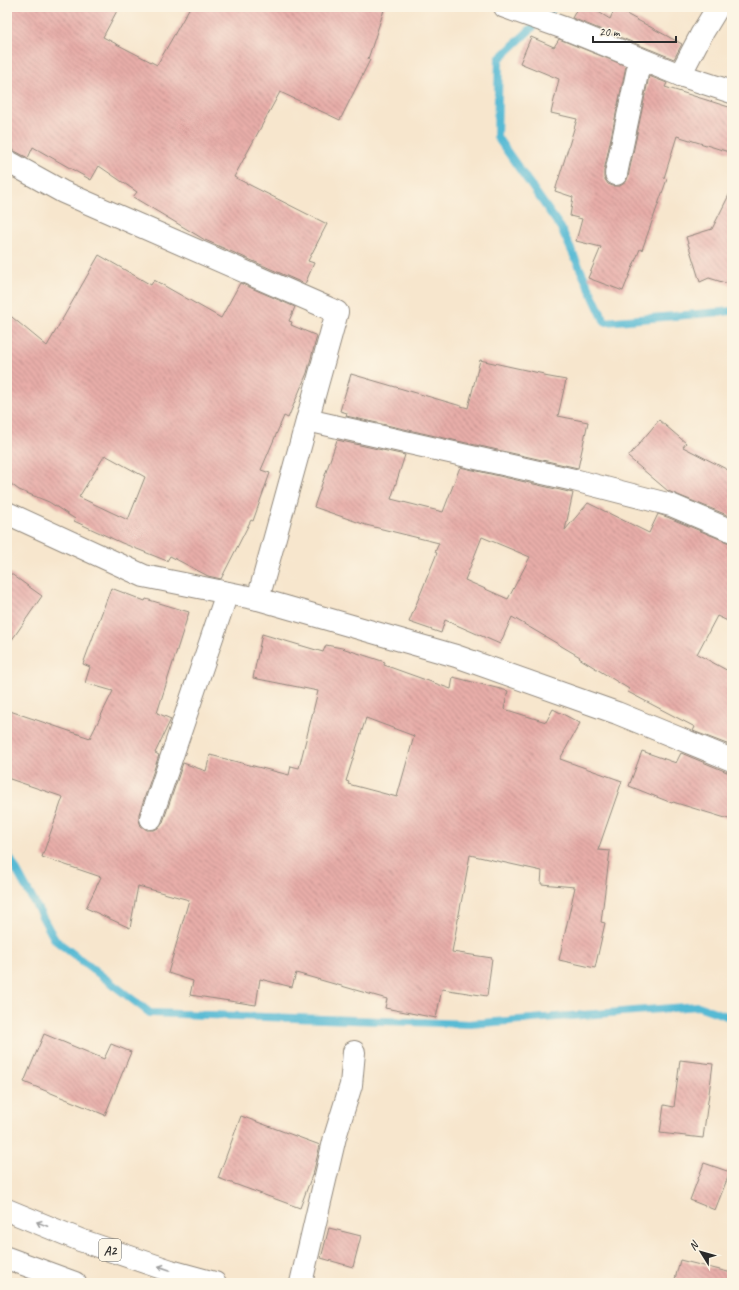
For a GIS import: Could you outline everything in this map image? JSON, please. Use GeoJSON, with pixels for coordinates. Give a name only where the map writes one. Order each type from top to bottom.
{"type":"FeatureCollection","features":[{"type":"Feature","properties":{"kind":"main road"},"geometry":{"type":"LineString","coordinates":[[505,7],[564,28],[680,75],[732,92]]}},
{"type":"Feature","properties":{"kind":"main road"},"geometry":{"type":"LineString","coordinates":[[680,75],[718,7]]}},
{"type":"Feature","properties":{"kind":"main road"},"geometry":{"type":"LineString","coordinates":[[616,174],[640,59]]}},
{"type":"Feature","properties":{"kind":"main road"},"geometry":{"type":"LineString","coordinates":[[7,161],[64,192],[337,312],[258,599]]}},
{"type":"Feature","properties":{"kind":"main road"},"geometry":{"type":"LineString","coordinates":[[307,420],[582,482],[671,505],[732,531]]}},
{"type":"Feature","properties":{"kind":"main road"},"geometry":{"type":"LineString","coordinates":[[7,513],[144,576],[258,599],[456,656],[617,713],[732,760]]}},
{"type":"Feature","properties":{"kind":"main road"},"geometry":{"type":"LineString","coordinates":[[150,818],[226,592]]}},
{"type":"Feature","properties":{"kind":"main road"},"geometry":{"type":"LineString","coordinates":[[301,1283],[335,1137],[351,1085],[354,1052]]}},
{"type":"Feature","properties":{"kind":"main road","name":"A2"},"geometry":{"type":"LineString","coordinates":[[7,1210],[80,1240],[172,1271],[215,1283]]}},
{"type":"Feature","properties":{"kind":"main road"},"geometry":{"type":"LineString","coordinates":[[7,1258],[75,1283]]}},
{"type":"Feature","properties":{"kind":"building"},"geometry":{"type":"Polygon","coordinates":[[[7,7],[119,7],[103,37],[157,65],[190,7],[385,7],[368,59],[370,60],[340,120],[280,92],[234,177],[327,224],[308,261],[314,263],[305,284],[205,240],[133,197],[137,192],[99,166],[91,180],[33,147],[28,158],[7,147],[7,7]]]}},
{"type":"Feature","properties":{"kind":"building"},"geometry":{"type":"Polygon","coordinates":[[[578,7],[590,7],[610,19],[615,8],[682,44],[674,59],[572,18],[578,7]]]}},
{"type":"Feature","properties":{"kind":"building"},"geometry":{"type":"Polygon","coordinates":[[[531,37],[554,47],[559,39],[626,66],[604,171],[604,178],[608,184],[613,186],[620,186],[626,182],[628,177],[649,76],[667,83],[665,87],[732,108],[732,153],[677,136],[664,178],[667,179],[642,250],[640,249],[623,291],[588,278],[601,247],[576,241],[582,219],[570,216],[573,197],[555,191],[577,119],[551,113],[559,79],[520,63],[531,37]]]}},
{"type":"Feature","properties":{"kind":"building"},"geometry":{"type":"Polygon","coordinates":[[[732,189],[732,285],[709,278],[700,282],[686,237],[712,229],[732,189]]]}},
{"type":"Feature","properties":{"kind":"building"},"geometry":{"type":"Polygon","coordinates":[[[99,255],[151,285],[154,280],[221,318],[240,283],[295,307],[289,321],[292,322],[291,325],[317,336],[307,373],[288,418],[284,416],[261,470],[270,473],[253,521],[251,520],[221,579],[208,576],[170,556],[167,561],[122,543],[74,521],[75,519],[49,502],[19,490],[7,481],[7,313],[47,346],[99,255]],[[105,455],[79,497],[128,520],[145,477],[105,455]]]}},
{"type":"Feature","properties":{"kind":"building"},"geometry":{"type":"Polygon","coordinates":[[[480,360],[566,380],[558,416],[588,422],[578,468],[346,416],[347,413],[340,411],[351,374],[468,408],[480,360]]]}},
{"type":"Feature","properties":{"kind":"building"},"geometry":{"type":"Polygon","coordinates":[[[659,420],[686,443],[683,447],[732,472],[732,517],[668,491],[628,457],[659,420]]]}},
{"type":"Feature","properties":{"kind":"building"},"geometry":{"type":"Polygon","coordinates":[[[337,440],[405,455],[391,499],[443,512],[460,467],[573,493],[565,530],[588,503],[649,533],[658,514],[732,543],[732,623],[717,616],[697,654],[732,673],[732,746],[693,731],[695,727],[628,692],[629,689],[579,658],[580,657],[512,617],[500,644],[445,620],[441,633],[409,622],[437,553],[435,552],[439,543],[366,525],[314,507],[337,440]],[[482,537],[465,580],[508,599],[530,557],[482,537]]]}},
{"type":"Feature","properties":{"kind":"building"},"geometry":{"type":"Polygon","coordinates":[[[7,571],[42,596],[7,647],[7,571]]]}},
{"type":"Feature","properties":{"kind":"building"},"geometry":{"type":"Polygon","coordinates":[[[111,588],[145,601],[146,599],[189,612],[157,713],[171,719],[155,753],[159,755],[139,814],[141,826],[147,830],[154,830],[160,827],[163,822],[183,763],[206,771],[210,755],[289,775],[291,766],[299,768],[318,691],[253,678],[262,634],[323,652],[326,645],[342,648],[385,662],[384,665],[451,689],[453,677],[508,691],[504,709],[546,722],[553,709],[580,723],[560,759],[622,781],[598,850],[610,851],[601,922],[605,923],[595,968],[559,960],[575,887],[541,884],[542,871],[470,855],[452,952],[492,958],[487,996],[442,989],[436,1018],[385,1008],[387,999],[296,973],[292,987],[260,979],[256,1005],[190,995],[193,981],[168,973],[189,900],[138,886],[130,928],[86,908],[101,877],[42,857],[63,797],[7,778],[7,710],[90,738],[113,691],[85,683],[90,667],[83,664],[111,588]],[[366,718],[346,781],[349,782],[348,784],[397,797],[414,736],[366,718]]]}},
{"type":"Feature","properties":{"kind":"building"},"geometry":{"type":"Polygon","coordinates":[[[642,751],[676,763],[681,753],[727,772],[732,772],[732,820],[673,802],[672,803],[629,786],[642,751]]]}},
{"type":"Feature","properties":{"kind":"building"},"geometry":{"type":"Polygon","coordinates":[[[44,1034],[104,1059],[111,1044],[131,1052],[105,1115],[24,1082],[44,1034]]]}},
{"type":"Feature","properties":{"kind":"building"},"geometry":{"type":"Polygon","coordinates":[[[680,1060],[713,1064],[703,1138],[660,1133],[664,1105],[674,1107],[680,1060]]]}},
{"type":"Feature","properties":{"kind":"building"},"geometry":{"type":"Polygon","coordinates":[[[241,1116],[320,1145],[314,1170],[300,1208],[218,1178],[241,1116]]]}},
{"type":"Feature","properties":{"kind":"building"},"geometry":{"type":"Polygon","coordinates":[[[704,1163],[730,1172],[715,1210],[690,1200],[704,1163]]]}},
{"type":"Feature","properties":{"kind":"building"},"geometry":{"type":"Polygon","coordinates":[[[329,1228],[361,1236],[353,1267],[321,1258],[329,1228]]]}},
{"type":"Feature","properties":{"kind":"building"},"geometry":{"type":"Polygon","coordinates":[[[680,1260],[732,1273],[732,1283],[674,1283],[680,1260]]]}},
{"type":"Feature","properties":{"kind":"waterway"},"geometry":{"type":"LineString","coordinates":[[554,7],[499,59],[497,137],[561,228],[605,322],[732,311]]}},
{"type":"Feature","properties":{"kind":"waterway"},"geometry":{"type":"LineString","coordinates":[[7,853],[55,940],[150,1013],[469,1024],[698,1006],[732,1018]]}}]}
